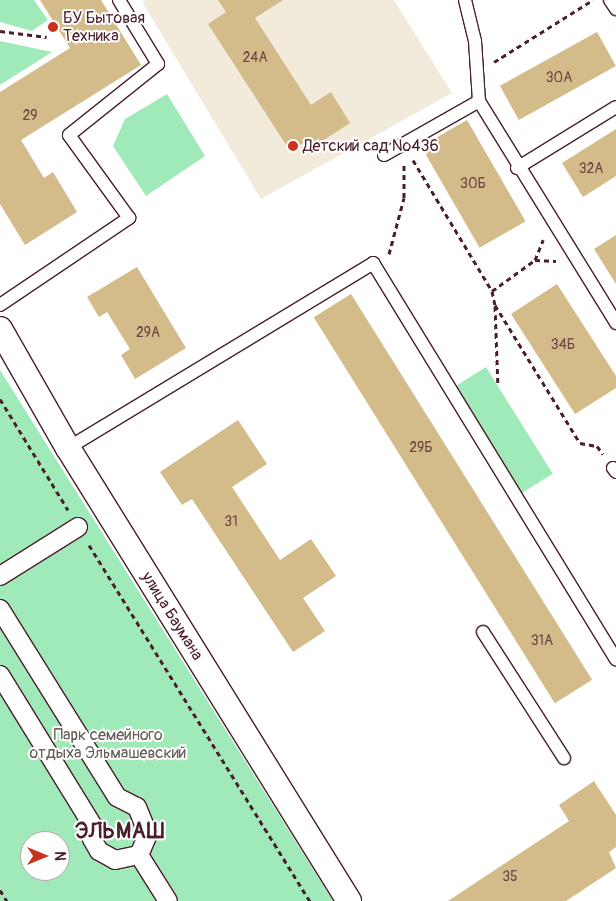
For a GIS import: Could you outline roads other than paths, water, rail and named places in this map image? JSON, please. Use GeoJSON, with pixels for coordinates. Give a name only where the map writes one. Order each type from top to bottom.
{"type":"FeatureCollection","features":[{"type":"Feature","properties":{"kind":"street","name":"улица Баумана"},"geometry":{"type":"LineString","coordinates":[[0,329],[68,448],[349,901]]}},
{"type":"Feature","properties":{"kind":"street"},"geometry":{"type":"LineString","coordinates":[[0,576],[78,527]]}},
{"type":"Feature","properties":{"kind":"street"},"geometry":{"type":"LineString","coordinates":[[0,609],[117,796],[137,807],[148,834],[139,855]]}},
{"type":"Feature","properties":{"kind":"street"},"geometry":{"type":"LineString","coordinates":[[0,675],[93,826],[92,839],[99,851],[114,860],[139,855]]}},
{"type":"Feature","properties":{"kind":"street"},"geometry":{"type":"LineString","coordinates":[[139,855],[168,901]]}},
{"type":"Feature","properties":{"kind":"lane"},"geometry":{"type":"LineString","coordinates":[[0,305],[129,218],[70,135],[158,64],[119,0]]}},
{"type":"Feature","properties":{"kind":"lane"},"geometry":{"type":"LineString","coordinates":[[465,0],[475,41],[479,101],[517,168],[616,324]]}},
{"type":"Feature","properties":{"kind":"lane"},"geometry":{"type":"LineString","coordinates":[[610,0],[616,9]]}},
{"type":"Feature","properties":{"kind":"lane"},"geometry":{"type":"LineString","coordinates":[[384,155],[479,101]]}},
{"type":"Feature","properties":{"kind":"lane"},"geometry":{"type":"LineString","coordinates":[[517,168],[616,107]]}},
{"type":"Feature","properties":{"kind":"lane"},"geometry":{"type":"LineString","coordinates":[[68,448],[373,263],[616,659]]}},
{"type":"Feature","properties":{"kind":"lane"},"geometry":{"type":"LineString","coordinates":[[483,632],[564,758]]}},
{"type":"Feature","properties":{"kind":"place","name":"БУ Бытовая Техника"},"geometry":{"type":"Point","coordinates":[53,27]}},
{"type":"Feature","properties":{"kind":"place","name":"Детский сад №436"},"geometry":{"type":"Point","coordinates":[293,146]}},
{"type":"Feature","properties":{"kind":"district","name":"ЭЛЬМАШ"},"geometry":{"type":"Point","coordinates":[120,832]}},
{"type":"Feature","properties":{"kind":"park label","name":"Парк семейного отдыха Эльмашевский"},"geometry":{"type":"Point","coordinates":[108,744]}}]}
